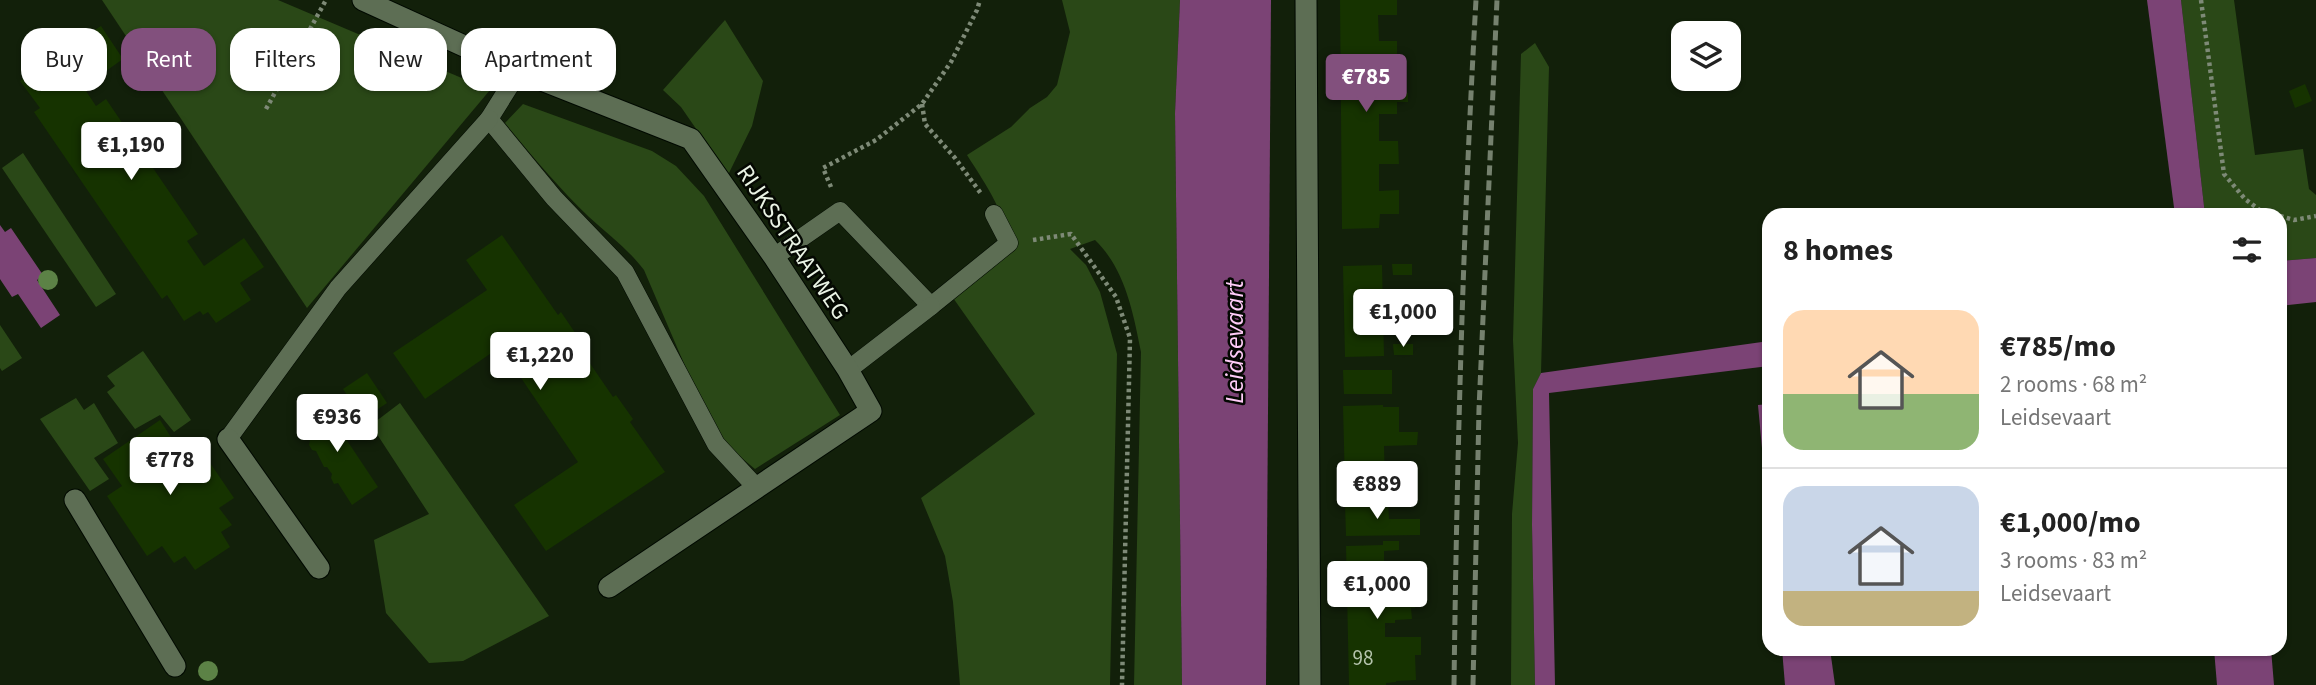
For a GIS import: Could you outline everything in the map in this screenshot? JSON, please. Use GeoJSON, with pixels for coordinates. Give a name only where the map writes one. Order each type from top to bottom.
{"type":"FeatureCollection","features":[{"type":"Feature","properties":{"kind":"street","name":"RIJKSSTRAATWEG"},"geometry":{"type":"LineString","coordinates":[[363,0],[461,45]]}},
{"type":"Feature","properties":{"kind":"street"},"geometry":{"type":"LineString","coordinates":[[1306,0],[1310,685]]}},
{"type":"Feature","properties":{"kind":"street","name":"RIJKSSTRAATWEG"},"geometry":{"type":"LineString","coordinates":[[568,91],[691,139],[774,257],[848,369],[871,411],[755,486],[609,587]]}},
{"type":"Feature","properties":{"kind":"street"},"geometry":{"type":"LineString","coordinates":[[228,439],[319,568]]}},
{"type":"Feature","properties":{"kind":"street"},"geometry":{"type":"LineString","coordinates":[[75,500],[175,666]]}},
{"type":"Feature","properties":{"kind":"lane"},"geometry":{"type":"LineString","coordinates":[[228,439],[338,288],[489,119],[507,91]]}},
{"type":"Feature","properties":{"kind":"lane"},"geometry":{"type":"LineString","coordinates":[[489,119],[554,198],[625,272],[716,444],[755,486]]}},
{"type":"Feature","properties":{"kind":"lane"},"geometry":{"type":"LineString","coordinates":[[774,257],[840,211],[932,306]]}},
{"type":"Feature","properties":{"kind":"lane"},"geometry":{"type":"LineString","coordinates":[[848,369],[932,306],[1009,243],[994,214]]}},
{"type":"Feature","properties":{"kind":"path"},"geometry":{"type":"LineString","coordinates":[[267,109],[326,0]]}},
{"type":"Feature","properties":{"kind":"path"},"geometry":{"type":"LineString","coordinates":[[840,211],[823,168],[876,140],[922,104],[951,62],[980,0]]}},
{"type":"Feature","properties":{"kind":"path"},"geometry":{"type":"LineString","coordinates":[[2202,0],[2224,174],[2245,199],[2257,208]]}},
{"type":"Feature","properties":{"kind":"path"},"geometry":{"type":"LineString","coordinates":[[922,104],[925,124],[955,158],[994,214]]}},
{"type":"Feature","properties":{"kind":"path"},"geometry":{"type":"LineString","coordinates":[[2287,218],[2294,220],[2316,216]]}},
{"type":"Feature","properties":{"kind":"path"},"geometry":{"type":"LineString","coordinates":[[1009,243],[1071,234],[1116,298],[1130,338],[1122,685]]}},
{"type":"Feature","properties":{"kind":"green space"},"geometry":{"type":"Polygon","coordinates":[[[102,0],[278,0],[354,32],[354,91],[447,91],[447,72],[461,78],[461,91],[489,91],[307,308],[163,91],[216,91],[216,28],[121,29],[102,0]]]}},
{"type":"Feature","properties":{"kind":"green space"},"geometry":{"type":"Polygon","coordinates":[[[1062,0],[1180,0],[1175,113],[1182,685],[1134,685],[1141,352],[1121,278],[1114,264],[1095,240],[1070,249],[1086,265],[1100,292],[1117,354],[1110,685],[960,685],[953,602],[945,556],[921,498],[1035,414],[951,295],[1010,254],[1001,214],[967,155],[1011,127],[1030,108],[1047,97],[1057,85],[1070,32],[1062,0]]]}},
{"type":"Feature","properties":{"kind":"green space"},"geometry":{"type":"Polygon","coordinates":[[[2181,0],[2234,0],[2255,155],[2303,149],[2309,189],[2316,195],[2316,258],[2287,260],[2287,208],[2204,208],[2181,0]]]}},
{"type":"Feature","properties":{"kind":"green space"},"geometry":{"type":"Polygon","coordinates":[[[725,20],[763,81],[752,126],[728,175],[681,107],[663,90],[725,20]]]}},
{"type":"Feature","properties":{"kind":"green space"},"geometry":{"type":"Polygon","coordinates":[[[1535,43],[1549,67],[1541,373],[1533,389],[1535,685],[1511,685],[1512,514],[1518,443],[1513,340],[1521,54],[1535,43]]]}},
{"type":"Feature","properties":{"kind":"green space"},"geometry":{"type":"Polygon","coordinates":[[[523,104],[652,151],[676,166],[704,196],[840,415],[755,469],[715,436],[644,270],[567,195],[505,123],[523,104]]]}},
{"type":"Feature","properties":{"kind":"green space"},"geometry":{"type":"Polygon","coordinates":[[[23,153],[116,294],[96,307],[2,168],[23,153]]]}},
{"type":"Feature","properties":{"kind":"green space"},"geometry":{"type":"Polygon","coordinates":[[[0,325],[22,358],[2,371],[0,368],[0,325]]]}},
{"type":"Feature","properties":{"kind":"green space"},"geometry":{"type":"Polygon","coordinates":[[[143,351],[191,420],[174,432],[160,415],[135,429],[107,392],[115,386],[107,376],[143,351]]]}},
{"type":"Feature","properties":{"kind":"green space"},"geometry":{"type":"Polygon","coordinates":[[[76,398],[84,410],[94,403],[118,443],[94,458],[109,479],[90,491],[40,419],[76,398]]]}},
{"type":"Feature","properties":{"kind":"green space"},"geometry":{"type":"Polygon","coordinates":[[[400,403],[549,616],[463,661],[429,663],[386,613],[374,540],[429,514],[371,425],[400,403]]]}},
{"type":"Feature","properties":{"kind":"water","name":"Leidsevaart"},"geometry":{"type":"Polygon","coordinates":[[[1180,0],[1271,0],[1266,685],[1182,685],[1175,113],[1180,0]]]}},
{"type":"Feature","properties":{"kind":"water"},"geometry":{"type":"Polygon","coordinates":[[[2147,0],[2181,0],[2204,208],[2174,208],[2147,0]]]}},
{"type":"Feature","properties":{"kind":"water"},"geometry":{"type":"Polygon","coordinates":[[[0,225],[5,232],[11,228],[43,275],[37,280],[60,315],[41,328],[18,294],[12,297],[0,279],[0,225]]]}},
{"type":"Feature","properties":{"kind":"water"},"geometry":{"type":"Polygon","coordinates":[[[2316,258],[2316,302],[2287,305],[2287,260],[2316,258]]]}},
{"type":"Feature","properties":{"kind":"water"},"geometry":{"type":"Polygon","coordinates":[[[1762,342],[1762,367],[1549,393],[1555,685],[1535,685],[1533,389],[1541,373],[1762,342]]]}},
{"type":"Feature","properties":{"kind":"water"},"geometry":{"type":"Polygon","coordinates":[[[1758,405],[1762,405],[1762,448],[1758,405]]]}},
{"type":"Feature","properties":{"kind":"water"},"geometry":{"type":"Polygon","coordinates":[[[1783,656],[1831,656],[1835,685],[1785,685],[1783,656]]]}},
{"type":"Feature","properties":{"kind":"water"},"geometry":{"type":"Polygon","coordinates":[[[2215,656],[2272,656],[2274,685],[2217,685],[2215,656]]]}},
{"type":"Feature","properties":{"kind":"building"},"geometry":{"type":"Polygon","coordinates":[[[1340,0],[1397,0],[1397,15],[1378,15],[1379,41],[1397,41],[1397,64],[1378,64],[1378,91],[1408,93],[1408,102],[1397,102],[1397,114],[1379,114],[1379,141],[1398,141],[1399,164],[1379,164],[1379,191],[1399,190],[1399,214],[1380,214],[1379,228],[1342,229],[1340,0]]]}},
{"type":"Feature","properties":{"kind":"building"},"geometry":{"type":"Polygon","coordinates":[[[107,35],[121,56],[121,60],[107,70],[107,35]]]}},
{"type":"Feature","properties":{"kind":"building"},"geometry":{"type":"Polygon","coordinates":[[[2305,84],[2312,101],[2295,108],[2289,91],[2305,84]]]}},
{"type":"Feature","properties":{"kind":"building"},"geometry":{"type":"Polygon","coordinates":[[[27,91],[86,91],[96,106],[106,99],[198,234],[187,241],[204,266],[244,238],[264,267],[240,283],[251,300],[216,323],[208,312],[203,315],[200,311],[184,321],[167,295],[162,299],[34,112],[40,108],[27,91]]]}},
{"type":"Feature","properties":{"kind":"building"},"geometry":{"type":"Polygon","coordinates":[[[502,235],[558,315],[561,312],[578,337],[574,340],[613,397],[616,395],[633,419],[630,422],[665,472],[546,551],[514,505],[578,462],[500,347],[425,399],[393,353],[487,290],[466,260],[502,235]]]}},
{"type":"Feature","properties":{"kind":"building"},"geometry":{"type":"Polygon","coordinates":[[[1392,264],[1412,264],[1412,275],[1393,275],[1392,264]]]}},
{"type":"Feature","properties":{"kind":"building"},"geometry":{"type":"Polygon","coordinates":[[[1382,265],[1384,356],[1345,357],[1343,266],[1382,265]]]}},
{"type":"Feature","properties":{"kind":"building"},"geometry":{"type":"Polygon","coordinates":[[[1412,312],[1413,324],[1393,324],[1393,313],[1412,312]]]}},
{"type":"Feature","properties":{"kind":"building"},"geometry":{"type":"Polygon","coordinates":[[[1393,344],[1413,344],[1413,355],[1394,355],[1393,344]]]}},
{"type":"Feature","properties":{"kind":"building"},"geometry":{"type":"Polygon","coordinates":[[[1343,370],[1392,370],[1392,394],[1344,394],[1343,370]]]}},
{"type":"Feature","properties":{"kind":"building"},"geometry":{"type":"Polygon","coordinates":[[[367,373],[387,403],[363,419],[343,389],[367,373]]]}},
{"type":"Feature","properties":{"kind":"building"},"geometry":{"type":"Polygon","coordinates":[[[322,403],[378,487],[352,505],[338,483],[334,484],[332,474],[324,467],[316,451],[312,450],[310,441],[296,420],[322,403]]]}},
{"type":"Feature","properties":{"kind":"building"},"geometry":{"type":"Polygon","coordinates":[[[1343,406],[1399,407],[1399,432],[1418,432],[1417,445],[1384,446],[1385,484],[1345,485],[1343,406]]]}},
{"type":"Feature","properties":{"kind":"building"},"geometry":{"type":"Polygon","coordinates":[[[160,420],[178,448],[193,438],[234,498],[219,508],[232,525],[221,532],[230,547],[195,570],[185,556],[174,563],[162,546],[147,556],[107,496],[122,486],[103,459],[160,420]]]}},
{"type":"Feature","properties":{"kind":"building"},"geometry":{"type":"Polygon","coordinates":[[[1345,503],[1388,503],[1389,519],[1420,519],[1420,535],[1346,536],[1345,503]]]}},
{"type":"Feature","properties":{"kind":"building"},"geometry":{"type":"Polygon","coordinates":[[[1383,541],[1399,541],[1399,550],[1384,551],[1384,592],[1415,591],[1415,608],[1411,608],[1412,619],[1385,623],[1385,637],[1421,637],[1421,655],[1415,655],[1416,680],[1396,681],[1386,685],[1349,685],[1346,546],[1383,545],[1383,541]]]}},
{"type":"Feature","properties":{"kind":"railway"},"geometry":{"type":"LineString","coordinates":[[1454,685],[1461,342],[1476,0]]}},
{"type":"Feature","properties":{"kind":"railway"},"geometry":{"type":"LineString","coordinates":[[1473,685],[1479,409],[1497,0]]}}]}
